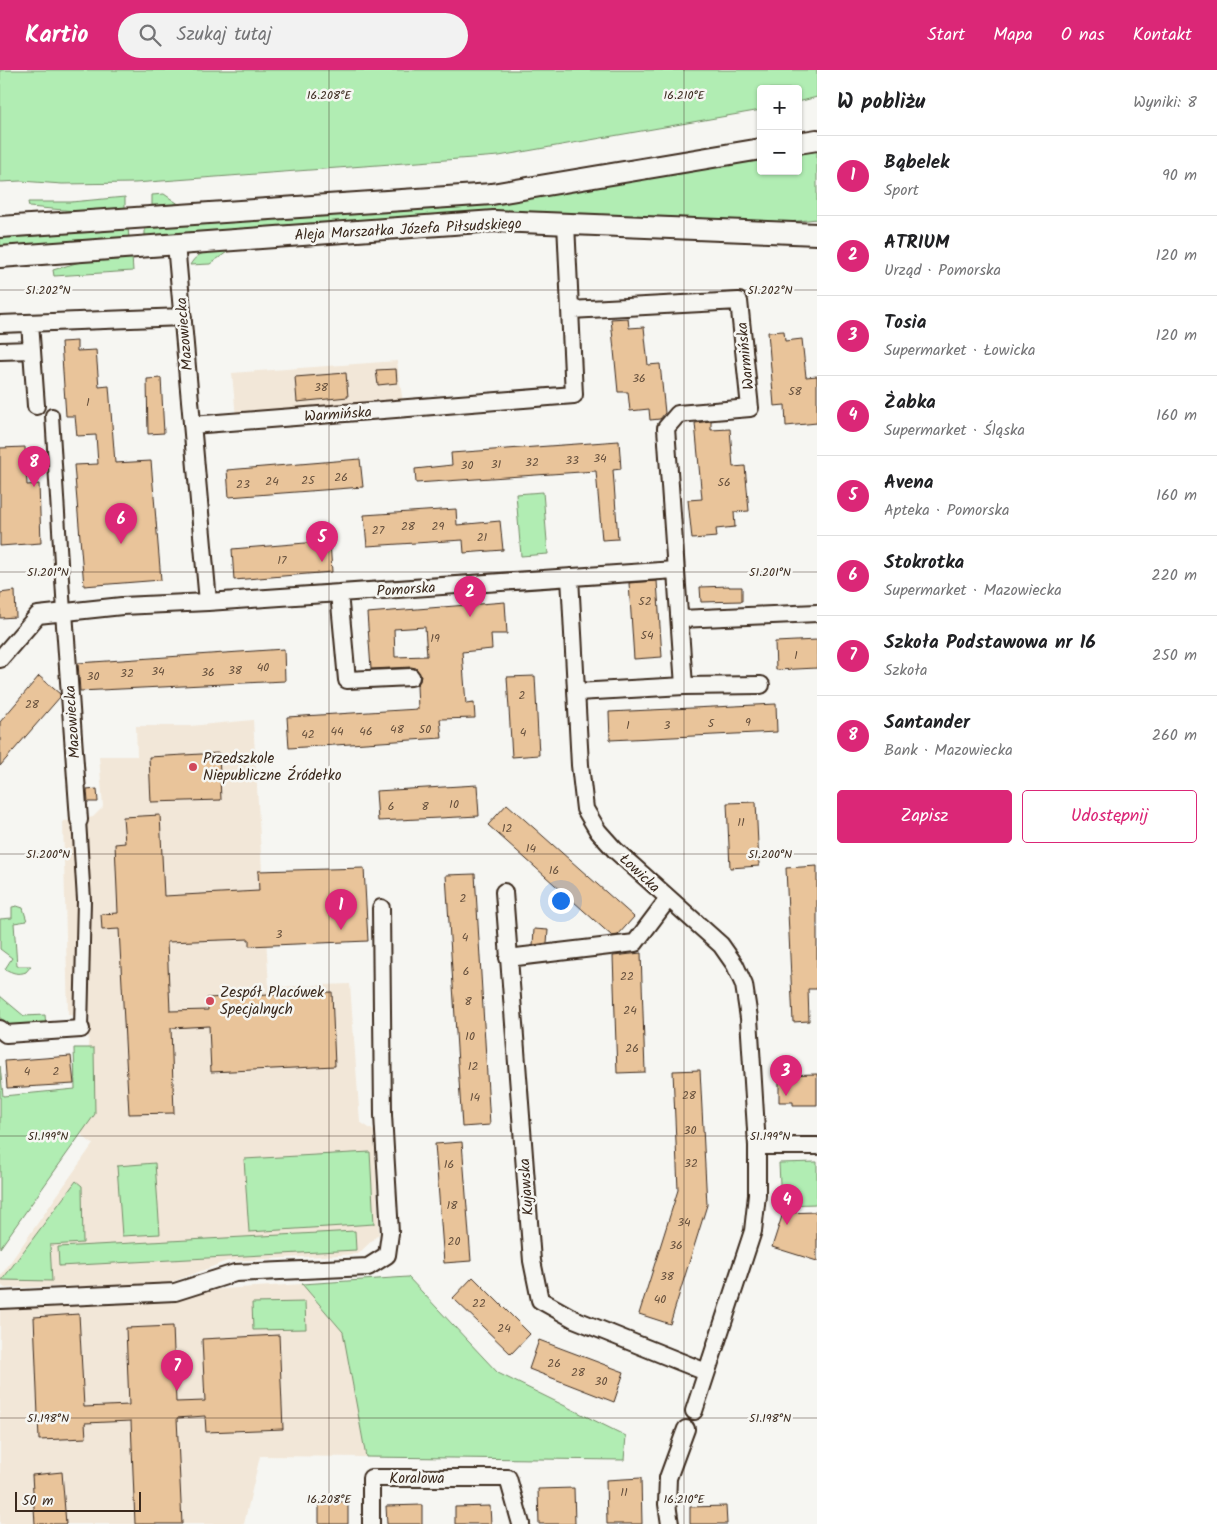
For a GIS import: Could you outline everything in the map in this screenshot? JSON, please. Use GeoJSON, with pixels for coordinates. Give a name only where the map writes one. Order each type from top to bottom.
{"type":"FeatureCollection","features":[{"type":"Feature","properties":{"kind":"street"},"geometry":{"type":"LineString","coordinates":[[802,142],[817,140]]}},
{"type":"Feature","properties":{"kind":"street","name":"Aleja Marszałka Józefa Piłsudskiego"},"geometry":{"type":"LineString","coordinates":[[0,227],[492,194],[757,150]]}},
{"type":"Feature","properties":{"kind":"street","name":"Aleja Marszałka Józefa Piłsudskiego"},"geometry":{"type":"LineString","coordinates":[[0,257],[494,221],[817,234]]}},
{"type":"Feature","properties":{"kind":"street"},"geometry":{"type":"LineString","coordinates":[[566,224],[570,310]]}},
{"type":"Feature","properties":{"kind":"street","name":"Mazowiecka"},"geometry":{"type":"LineString","coordinates":[[176,244],[208,602]]}},
{"type":"Feature","properties":{"kind":"street","name":"Warmińska"},"geometry":{"type":"LineString","coordinates":[[192,425],[574,396],[570,310],[739,301],[750,408],[678,414],[666,428],[675,570]]}},
{"type":"Feature","properties":{"kind":"street"},"geometry":{"type":"LineString","coordinates":[[0,324],[183,317]]}},
{"type":"Feature","properties":{"kind":"street"},"geometry":{"type":"LineString","coordinates":[[30,323],[36,406]]}},
{"type":"Feature","properties":{"kind":"street"},"geometry":{"type":"LineString","coordinates":[[0,351],[31,350]]}},
{"type":"Feature","properties":{"kind":"street","name":"Mazowiecka"},"geometry":{"type":"LineString","coordinates":[[52,415],[84,900],[81,1029]]}},
{"type":"Feature","properties":{"kind":"street"},"geometry":{"type":"LineString","coordinates":[[675,570],[684,686]]}},
{"type":"Feature","properties":{"kind":"street","name":"Pomorska"},"geometry":{"type":"LineString","coordinates":[[0,658],[38,615],[122,606],[339,594],[675,570]]}},
{"type":"Feature","properties":{"kind":"street","name":"Łowicka"},"geometry":{"type":"LineString","coordinates":[[570,577],[581,787],[585,809],[598,831],[615,850],[721,945],[735,965],[744,985],[749,1018],[758,1146],[757,1195],[752,1230],[694,1411]]}},
{"type":"Feature","properties":{"kind":"street"},"geometry":{"type":"LineString","coordinates":[[339,594],[347,680],[411,677]]}},
{"type":"Feature","properties":{"kind":"street"},"geometry":{"type":"LineString","coordinates":[[680,619],[817,613]]}},
{"type":"Feature","properties":{"kind":"street"},"geometry":{"type":"LineString","coordinates":[[577,692],[684,686],[761,685]]}},
{"type":"Feature","properties":{"kind":"street","name":"Kujawska"},"geometry":{"type":"LineString","coordinates":[[504,892],[532,1261],[540,1300],[574,1318],[706,1372]]}},
{"type":"Feature","properties":{"kind":"street"},"geometry":{"type":"LineString","coordinates":[[508,958],[635,943],[668,899]]}},
{"type":"Feature","properties":{"kind":"street"},"geometry":{"type":"LineString","coordinates":[[0,1300],[175,1292],[236,1273],[368,1267],[387,1255],[390,1233],[383,1116],[382,908]]}},
{"type":"Feature","properties":{"kind":"street"},"geometry":{"type":"LineString","coordinates":[[0,1029],[6,1034],[81,1029]]}},
{"type":"Feature","properties":{"kind":"street"},"geometry":{"type":"LineString","coordinates":[[758,1146],[817,1146]]}},
{"type":"Feature","properties":{"kind":"street"},"geometry":{"type":"LineString","coordinates":[[670,1524],[667,1504],[668,1478],[686,1428]]}},
{"type":"Feature","properties":{"kind":"street","name":"Koralowa"},"geometry":{"type":"LineString","coordinates":[[371,1524],[371,1478],[508,1478],[521,1524]]}},
{"type":"Feature","properties":{"kind":"shaded area"},"geometry":{"type":"Polygon","coordinates":[[[397,361],[403,404],[236,418],[232,373],[397,361]]]}},
{"type":"Feature","properties":{"kind":"shaded area","name":"Zespół Placówek Specjalnych"},"geometry":{"type":"Polygon","coordinates":[[[253,720],[269,987],[350,984],[360,1122],[374,1131],[379,1234],[358,1254],[227,1261],[167,1284],[5,1288],[0,1284],[0,1277],[93,1144],[82,1136],[90,1017],[68,1015],[63,821],[93,817],[103,807],[99,756],[137,756],[136,726],[190,726],[253,720]]]}},
{"type":"Feature","properties":{"kind":"shaded area"},"geometry":{"type":"Polygon","coordinates":[[[302,1284],[343,1332],[366,1457],[260,1456],[244,1524],[0,1524],[0,1303],[302,1284]]]}},
{"type":"Feature","properties":{"kind":"green space"},"geometry":{"type":"Polygon","coordinates":[[[0,70],[817,70],[817,97],[802,101],[802,85],[757,85],[757,111],[499,156],[135,183],[62,184],[21,181],[0,182],[0,70]]]}},
{"type":"Feature","properties":{"kind":"green space"},"geometry":{"type":"Polygon","coordinates":[[[817,148],[817,219],[789,222],[493,212],[145,237],[145,227],[757,157],[757,175],[802,175],[802,150],[817,148]]]}},
{"type":"Feature","properties":{"kind":"green space"},"geometry":{"type":"Polygon","coordinates":[[[164,194],[180,205],[152,207],[152,195],[164,194]]]}},
{"type":"Feature","properties":{"kind":"green space"},"geometry":{"type":"Polygon","coordinates":[[[125,197],[125,209],[87,212],[29,207],[28,202],[71,202],[125,197]]]}},
{"type":"Feature","properties":{"kind":"green space"},"geometry":{"type":"Polygon","coordinates":[[[128,228],[129,238],[0,247],[0,236],[128,228]]]}},
{"type":"Feature","properties":{"kind":"green space"},"geometry":{"type":"Polygon","coordinates":[[[230,250],[210,264],[190,265],[202,253],[230,250]]]}},
{"type":"Feature","properties":{"kind":"green space"},"geometry":{"type":"Polygon","coordinates":[[[132,256],[133,271],[54,276],[53,270],[86,260],[132,256]]]}},
{"type":"Feature","properties":{"kind":"green space"},"geometry":{"type":"Polygon","coordinates":[[[543,492],[548,554],[521,556],[516,494],[543,492]]]}},
{"type":"Feature","properties":{"kind":"green space"},"geometry":{"type":"Polygon","coordinates":[[[12,907],[23,908],[27,921],[14,923],[17,966],[31,966],[26,972],[20,973],[5,969],[12,958],[0,949],[0,919],[12,918],[12,907]]]}},
{"type":"Feature","properties":{"kind":"green space"},"geometry":{"type":"Polygon","coordinates":[[[0,996],[24,1016],[45,1015],[47,1038],[27,1038],[0,1018],[0,996]]]}},
{"type":"Feature","properties":{"kind":"green space"},"geometry":{"type":"Polygon","coordinates":[[[74,1048],[94,1048],[95,1114],[0,1248],[0,1066],[3,1096],[75,1089],[74,1048]]]}},
{"type":"Feature","properties":{"kind":"green space"},"geometry":{"type":"Polygon","coordinates":[[[370,1152],[374,1224],[249,1232],[244,1159],[370,1152]]]}},
{"type":"Feature","properties":{"kind":"green space"},"geometry":{"type":"Polygon","coordinates":[[[817,1162],[817,1204],[781,1205],[779,1163],[817,1162]]]}},
{"type":"Feature","properties":{"kind":"green space"},"geometry":{"type":"Polygon","coordinates":[[[155,1163],[160,1234],[122,1236],[117,1166],[155,1163]]]}},
{"type":"Feature","properties":{"kind":"green space"},"geometry":{"type":"Polygon","coordinates":[[[76,1181],[82,1186],[83,1243],[50,1245],[52,1281],[2,1280],[76,1181]]]}},
{"type":"Feature","properties":{"kind":"green space"},"geometry":{"type":"Polygon","coordinates":[[[355,1231],[356,1250],[59,1266],[58,1247],[355,1231]]]}},
{"type":"Feature","properties":{"kind":"green space"},"geometry":{"type":"Polygon","coordinates":[[[408,1277],[498,1373],[626,1436],[624,1460],[366,1457],[343,1332],[302,1284],[408,1277]]]}},
{"type":"Feature","properties":{"kind":"green space"},"geometry":{"type":"Polygon","coordinates":[[[305,1302],[306,1329],[253,1330],[252,1303],[305,1302]]]}},
{"type":"Feature","properties":{"kind":"building"},"geometry":{"type":"Polygon","coordinates":[[[628,318],[629,328],[644,327],[648,365],[660,364],[665,413],[660,419],[650,420],[649,409],[630,411],[628,392],[618,392],[611,319],[628,318]]]}},
{"type":"Feature","properties":{"kind":"building"},"geometry":{"type":"Polygon","coordinates":[[[784,331],[785,341],[802,339],[806,377],[817,376],[817,423],[786,426],[785,405],[774,406],[768,332],[784,331]]]}},
{"type":"Feature","properties":{"kind":"building"},"geometry":{"type":"Polygon","coordinates":[[[77,341],[77,351],[96,350],[99,387],[109,386],[115,463],[151,461],[161,580],[84,586],[74,465],[98,464],[96,435],[77,436],[75,416],[66,416],[61,342],[77,341]]]}},
{"type":"Feature","properties":{"kind":"building"},"geometry":{"type":"Polygon","coordinates":[[[396,369],[397,383],[378,385],[376,370],[396,369]]]}},
{"type":"Feature","properties":{"kind":"building"},"geometry":{"type":"Polygon","coordinates":[[[346,373],[348,397],[297,402],[295,377],[346,373]]]}},
{"type":"Feature","properties":{"kind":"building"},"geometry":{"type":"Polygon","coordinates":[[[161,378],[164,433],[148,434],[147,379],[161,378]]]}},
{"type":"Feature","properties":{"kind":"building"},"geometry":{"type":"Polygon","coordinates":[[[711,421],[711,430],[730,429],[733,467],[745,466],[749,511],[734,512],[735,527],[716,529],[717,537],[692,539],[688,500],[702,499],[695,423],[711,421]]]}},
{"type":"Feature","properties":{"kind":"building"},"geometry":{"type":"Polygon","coordinates":[[[619,441],[621,469],[613,470],[618,539],[602,540],[596,471],[416,483],[415,469],[452,465],[451,453],[619,441]]]}},
{"type":"Feature","properties":{"kind":"building"},"geometry":{"type":"Polygon","coordinates":[[[25,447],[27,485],[39,484],[41,543],[0,546],[0,448],[25,447]]]}},
{"type":"Feature","properties":{"kind":"building"},"geometry":{"type":"Polygon","coordinates":[[[360,459],[363,487],[229,497],[227,470],[360,459]]]}},
{"type":"Feature","properties":{"kind":"building"},"geometry":{"type":"Polygon","coordinates":[[[456,509],[457,525],[500,521],[503,550],[464,553],[463,540],[367,546],[364,515],[456,509]]]}},
{"type":"Feature","properties":{"kind":"building"},"geometry":{"type":"Polygon","coordinates":[[[330,541],[332,572],[234,580],[232,549],[330,541]]]}},
{"type":"Feature","properties":{"kind":"building"},"geometry":{"type":"Polygon","coordinates":[[[657,581],[662,657],[634,659],[629,583],[657,581]]]}},
{"type":"Feature","properties":{"kind":"building"},"geometry":{"type":"Polygon","coordinates":[[[700,587],[742,587],[742,601],[701,602],[700,587]]]}},
{"type":"Feature","properties":{"kind":"building"},"geometry":{"type":"Polygon","coordinates":[[[15,591],[16,617],[0,618],[0,593],[15,591]]]}},
{"type":"Feature","properties":{"kind":"building"},"geometry":{"type":"Polygon","coordinates":[[[505,602],[507,634],[491,634],[492,649],[462,652],[466,704],[474,703],[475,718],[440,719],[442,738],[289,748],[287,717],[418,709],[417,685],[421,676],[416,668],[371,669],[367,613],[505,602]],[[425,627],[394,629],[395,657],[427,656],[425,627]]]}},
{"type":"Feature","properties":{"kind":"building"},"geometry":{"type":"Polygon","coordinates":[[[817,640],[817,668],[776,670],[775,642],[817,640]]]}},
{"type":"Feature","properties":{"kind":"building"},"geometry":{"type":"Polygon","coordinates":[[[284,649],[285,681],[80,691],[78,663],[284,649]]]}},
{"type":"Feature","properties":{"kind":"building"},"geometry":{"type":"Polygon","coordinates":[[[39,676],[60,694],[60,697],[0,766],[0,722],[39,676]]]}},
{"type":"Feature","properties":{"kind":"building"},"geometry":{"type":"Polygon","coordinates":[[[535,676],[539,755],[512,757],[507,677],[535,676]]]}},
{"type":"Feature","properties":{"kind":"building"},"geometry":{"type":"Polygon","coordinates":[[[776,704],[777,732],[610,740],[609,712],[776,704]]]}},
{"type":"Feature","properties":{"kind":"building"},"geometry":{"type":"Polygon","coordinates":[[[219,753],[221,800],[151,802],[149,757],[219,753]]]}},
{"type":"Feature","properties":{"kind":"building"},"geometry":{"type":"Polygon","coordinates":[[[477,785],[479,816],[378,821],[376,791],[477,785]]]}},
{"type":"Feature","properties":{"kind":"building"},"geometry":{"type":"Polygon","coordinates":[[[97,789],[98,802],[88,802],[87,790],[97,789]]]}},
{"type":"Feature","properties":{"kind":"building"},"geometry":{"type":"Polygon","coordinates":[[[756,802],[759,866],[730,868],[727,803],[756,802]]]}},
{"type":"Feature","properties":{"kind":"building"},"geometry":{"type":"Polygon","coordinates":[[[507,804],[634,917],[618,935],[612,936],[488,825],[507,804]]]}},
{"type":"Feature","properties":{"kind":"building"},"geometry":{"type":"Polygon","coordinates":[[[160,815],[164,896],[259,891],[258,871],[364,868],[368,941],[249,946],[249,939],[167,942],[170,1011],[208,1010],[207,998],[332,992],[335,1066],[211,1072],[209,1026],[171,1028],[174,1113],[129,1114],[119,929],[102,930],[101,914],[118,913],[115,844],[125,843],[123,817],[160,815]]]}},
{"type":"Feature","properties":{"kind":"building"},"geometry":{"type":"Polygon","coordinates":[[[817,866],[817,989],[808,989],[809,1021],[793,1022],[786,868],[817,866]]]}},
{"type":"Feature","properties":{"kind":"building"},"geometry":{"type":"Polygon","coordinates":[[[475,874],[490,1125],[462,1127],[446,875],[475,874]]]}},
{"type":"Feature","properties":{"kind":"building"},"geometry":{"type":"Polygon","coordinates":[[[534,929],[548,930],[547,943],[533,945],[534,929]]]}},
{"type":"Feature","properties":{"kind":"building"},"geometry":{"type":"Polygon","coordinates":[[[641,953],[645,1072],[617,1073],[613,956],[641,953]]]}},
{"type":"Feature","properties":{"kind":"building"},"geometry":{"type":"Polygon","coordinates":[[[71,1056],[74,1084],[7,1088],[5,1061],[71,1056]]]}},
{"type":"Feature","properties":{"kind":"building"},"geometry":{"type":"Polygon","coordinates":[[[700,1070],[707,1205],[670,1324],[639,1314],[678,1190],[673,1071],[700,1070]]]}},
{"type":"Feature","properties":{"kind":"building"},"geometry":{"type":"Polygon","coordinates":[[[817,1074],[817,1105],[793,1105],[793,1102],[779,1102],[779,1075],[817,1074]]]}},
{"type":"Feature","properties":{"kind":"building"},"geometry":{"type":"Polygon","coordinates":[[[462,1142],[471,1261],[444,1263],[435,1144],[462,1142]]]}},
{"type":"Feature","properties":{"kind":"building"},"geometry":{"type":"Polygon","coordinates":[[[817,1212],[817,1261],[772,1247],[783,1213],[817,1212]]]}},
{"type":"Feature","properties":{"kind":"building"},"geometry":{"type":"Polygon","coordinates":[[[473,1277],[530,1334],[511,1354],[453,1298],[473,1277]]]}},
{"type":"Feature","properties":{"kind":"building"},"geometry":{"type":"Polygon","coordinates":[[[79,1314],[84,1407],[129,1405],[126,1328],[173,1326],[176,1402],[205,1401],[202,1339],[279,1335],[283,1429],[206,1432],[205,1416],[177,1418],[182,1524],[135,1524],[131,1421],[85,1423],[86,1438],[39,1440],[34,1317],[79,1314]]]}},
{"type":"Feature","properties":{"kind":"building"},"geometry":{"type":"Polygon","coordinates":[[[539,1340],[624,1372],[614,1402],[529,1369],[539,1340]]]}},
{"type":"Feature","properties":{"kind":"building"},"geometry":{"type":"Polygon","coordinates":[[[62,1472],[66,1524],[35,1524],[32,1475],[62,1472]]]}},
{"type":"Feature","properties":{"kind":"building"},"geometry":{"type":"Polygon","coordinates":[[[641,1478],[642,1524],[607,1524],[606,1480],[641,1478]]]}},
{"type":"Feature","properties":{"kind":"building"},"geometry":{"type":"Polygon","coordinates":[[[574,1488],[575,1524],[539,1524],[538,1489],[574,1488]]]}},
{"type":"Feature","properties":{"kind":"building"},"geometry":{"type":"Polygon","coordinates":[[[319,1501],[348,1502],[348,1524],[319,1524],[319,1501]]]}},
{"type":"Feature","properties":{"kind":"building"},"geometry":{"type":"Polygon","coordinates":[[[422,1505],[422,1524],[387,1524],[386,1506],[422,1505]]]}},
{"type":"Feature","properties":{"kind":"building"},"geometry":{"type":"Polygon","coordinates":[[[490,1506],[491,1524],[455,1524],[455,1507],[490,1506]]]}},
{"type":"Feature","properties":{"kind":"building"},"geometry":{"type":"Polygon","coordinates":[[[726,1506],[727,1524],[690,1524],[690,1507],[726,1506]]]}},
{"type":"Feature","properties":{"kind":"place","name":"Santander"},"geometry":{"type":"Point","coordinates":[34,487]}},
{"type":"Feature","properties":{"kind":"place","name":"Stokrotka"},"geometry":{"type":"Point","coordinates":[121,544]}},
{"type":"Feature","properties":{"kind":"place","name":"Avena"},"geometry":{"type":"Point","coordinates":[322,562]}},
{"type":"Feature","properties":{"kind":"place","name":"ATRIUM"},"geometry":{"type":"Point","coordinates":[470,617]}},
{"type":"Feature","properties":{"kind":"place","name":"Przedszkole Niepubliczne Źródełko"},"geometry":{"type":"Point","coordinates":[193,767]}},
{"type":"Feature","properties":{"kind":"place","name":"Bąbelek"},"geometry":{"type":"Point","coordinates":[341,930]}},
{"type":"Feature","properties":{"kind":"place","name":"Zespół Placówek Specjalnych"},"geometry":{"type":"Point","coordinates":[210,1001]}},
{"type":"Feature","properties":{"kind":"place","name":"Tosia"},"geometry":{"type":"Point","coordinates":[786,1096]}},
{"type":"Feature","properties":{"kind":"place","name":"Żabka"},"geometry":{"type":"Point","coordinates":[787,1225]}},
{"type":"Feature","properties":{"kind":"place","name":"Szkoła Podstawowa nr 16"},"geometry":{"type":"Point","coordinates":[177,1391]}}]}
